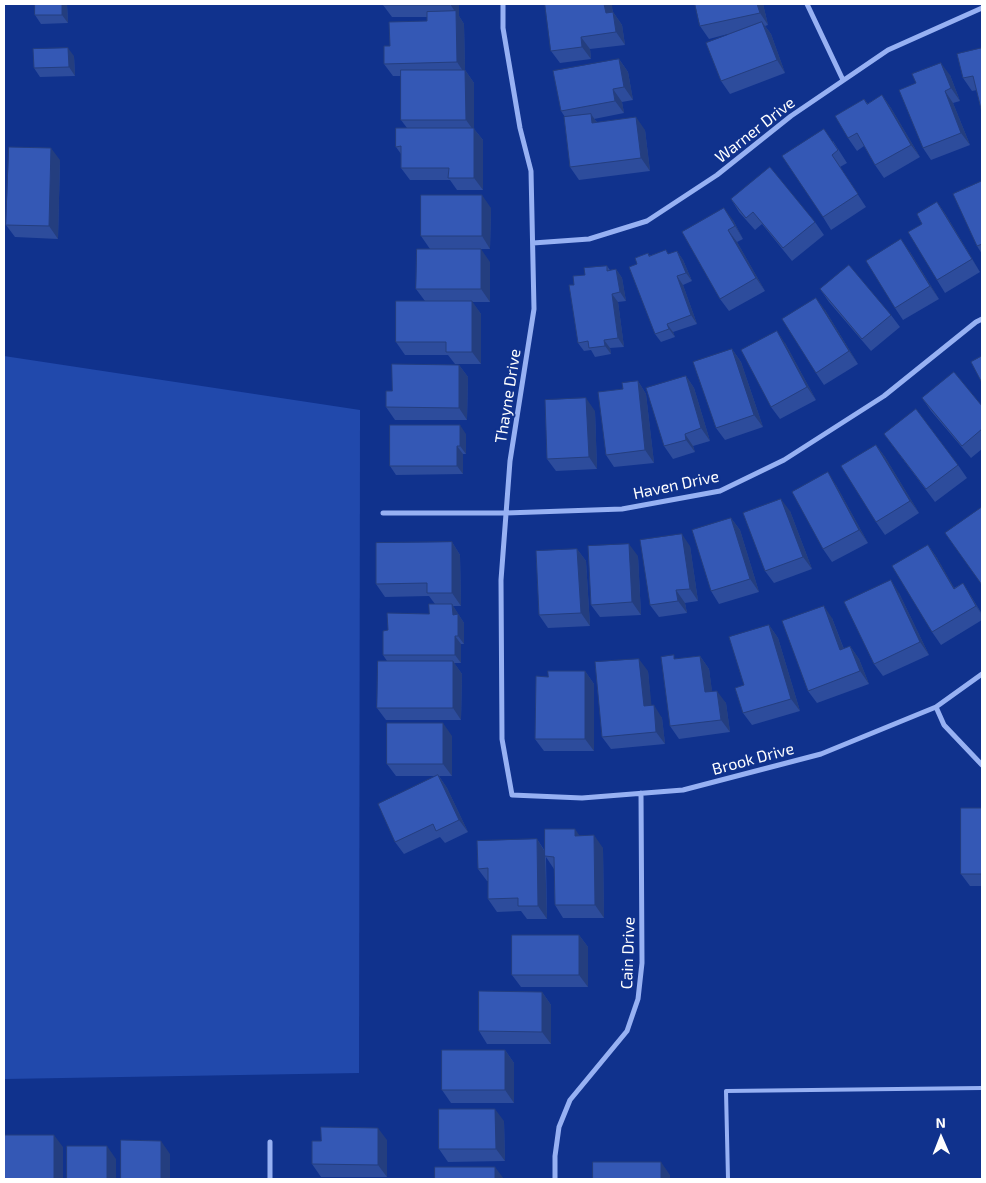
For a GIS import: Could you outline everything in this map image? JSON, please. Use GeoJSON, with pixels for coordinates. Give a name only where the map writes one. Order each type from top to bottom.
{"type":"FeatureCollection","features":[{"type":"Feature","properties":{"kind":"street","name":"Thayne Drive"},"geometry":{"type":"LineString","coordinates":[[503,4],[503,28],[520,128],[531,171],[534,309],[510,461],[502,580],[502,739],[512,795]]}},
{"type":"Feature","properties":{"kind":"street"},"geometry":{"type":"LineString","coordinates":[[807,4],[843,80]]}},
{"type":"Feature","properties":{"kind":"street","name":"Warner Drive"},"geometry":{"type":"LineString","coordinates":[[533,243],[589,239],[647,220],[717,175],[790,116],[888,50],[982,8]]}},
{"type":"Feature","properties":{"kind":"street","name":"Haven Drive"},"geometry":{"type":"LineString","coordinates":[[383,513],[506,513],[622,509],[720,492],[784,460],[884,396],[982,319]]}},
{"type":"Feature","properties":{"kind":"street","name":"Brook Drive"},"geometry":{"type":"LineString","coordinates":[[512,795],[582,798],[684,790],[821,754],[936,708],[982,674]]}},
{"type":"Feature","properties":{"kind":"street"},"geometry":{"type":"LineString","coordinates":[[936,708],[944,725],[982,765]]}},
{"type":"Feature","properties":{"kind":"street","name":"Cain Drive"},"geometry":{"type":"LineString","coordinates":[[555,1179],[554,1156],[559,1127],[570,1100],[627,1031],[638,999],[642,963],[641,793]]}},
{"type":"Feature","properties":{"kind":"street"},"geometry":{"type":"LineString","coordinates":[[270,1142],[270,1179]]}},
{"type":"Feature","properties":{"kind":"lane"},"geometry":{"type":"LineString","coordinates":[[728,1179],[726,1091],[982,1088]]}},
{"type":"Feature","properties":{"kind":"shaded area"},"geometry":{"type":"Polygon","coordinates":[[[4,356],[360,410],[359,1073],[4,1079],[4,356]]]}},
{"type":"Feature","properties":{"kind":"building"},"geometry":{"type":"Polygon","coordinates":[[[35,4],[62,4],[62,15],[35,15],[35,4]]]}},
{"type":"Feature","properties":{"kind":"building"},"geometry":{"type":"Polygon","coordinates":[[[450,4],[450,5],[383,5],[450,4]]]}},
{"type":"Feature","properties":{"kind":"building"},"geometry":{"type":"Polygon","coordinates":[[[545,4],[604,4],[606,13],[613,12],[616,32],[581,37],[582,47],[551,51],[545,4]]]}},
{"type":"Feature","properties":{"kind":"building"},"geometry":{"type":"Polygon","coordinates":[[[695,4],[757,4],[760,13],[700,26],[695,4]]]}},
{"type":"Feature","properties":{"kind":"building"},"geometry":{"type":"Polygon","coordinates":[[[456,11],[457,62],[384,64],[384,46],[390,46],[389,22],[427,21],[427,12],[456,11]]]}},
{"type":"Feature","properties":{"kind":"building"},"geometry":{"type":"Polygon","coordinates":[[[762,22],[777,60],[721,81],[706,43],[762,22]]]}},
{"type":"Feature","properties":{"kind":"building"},"geometry":{"type":"Polygon","coordinates":[[[68,48],[69,67],[34,68],[33,49],[68,48]]]}},
{"type":"Feature","properties":{"kind":"building"},"geometry":{"type":"Polygon","coordinates":[[[982,48],[982,113],[973,76],[963,78],[957,54],[982,48]]]}},
{"type":"Feature","properties":{"kind":"building"},"geometry":{"type":"Polygon","coordinates":[[[619,59],[624,87],[613,89],[615,101],[561,111],[553,71],[619,59]]]}},
{"type":"Feature","properties":{"kind":"building"},"geometry":{"type":"Polygon","coordinates":[[[941,63],[951,88],[945,91],[961,133],[923,148],[899,90],[916,83],[912,74],[941,63]]]}},
{"type":"Feature","properties":{"kind":"building"},"geometry":{"type":"Polygon","coordinates":[[[401,70],[465,70],[466,120],[401,120],[401,70]]]}},
{"type":"Feature","properties":{"kind":"building"},"geometry":{"type":"Polygon","coordinates":[[[882,95],[911,145],[875,165],[857,133],[848,138],[835,116],[864,99],[867,104],[882,95]]]}},
{"type":"Feature","properties":{"kind":"building"},"geometry":{"type":"Polygon","coordinates":[[[591,114],[592,123],[636,117],[641,158],[570,167],[564,117],[591,114]]]}},
{"type":"Feature","properties":{"kind":"building"},"geometry":{"type":"Polygon","coordinates":[[[396,128],[474,128],[474,178],[448,178],[449,168],[401,168],[401,146],[396,147],[396,128]]]}},
{"type":"Feature","properties":{"kind":"building"},"geometry":{"type":"Polygon","coordinates":[[[824,129],[838,150],[832,155],[858,194],[823,217],[782,156],[824,129]]]}},
{"type":"Feature","properties":{"kind":"building"},"geometry":{"type":"Polygon","coordinates":[[[9,147],[51,148],[49,226],[6,225],[9,147]]]}},
{"type":"Feature","properties":{"kind":"building"},"geometry":{"type":"Polygon","coordinates":[[[770,167],[815,222],[783,248],[753,212],[746,218],[731,199],[770,167]]]}},
{"type":"Feature","properties":{"kind":"building"},"geometry":{"type":"Polygon","coordinates":[[[982,181],[982,244],[977,246],[953,194],[982,181]]]}},
{"type":"Feature","properties":{"kind":"building"},"geometry":{"type":"Polygon","coordinates":[[[421,195],[482,195],[482,236],[421,236],[421,195]]]}},
{"type":"Feature","properties":{"kind":"building"},"geometry":{"type":"Polygon","coordinates":[[[937,202],[972,259],[937,280],[908,232],[922,224],[917,214],[937,202]]]}},
{"type":"Feature","properties":{"kind":"building"},"geometry":{"type":"Polygon","coordinates":[[[724,208],[735,226],[728,230],[756,278],[720,299],[682,232],[724,208]]]}},
{"type":"Feature","properties":{"kind":"building"},"geometry":{"type":"Polygon","coordinates":[[[901,239],[930,286],[895,308],[866,261],[901,239]]]}},
{"type":"Feature","properties":{"kind":"building"},"geometry":{"type":"Polygon","coordinates":[[[417,249],[481,249],[481,289],[416,289],[417,249]]]}},
{"type":"Feature","properties":{"kind":"building"},"geometry":{"type":"Polygon","coordinates":[[[666,250],[668,254],[677,251],[686,273],[677,276],[691,315],[667,324],[669,329],[655,334],[629,267],[637,264],[635,258],[648,253],[649,256],[666,250]]]}},
{"type":"Feature","properties":{"kind":"building"},"geometry":{"type":"Polygon","coordinates":[[[849,265],[891,315],[862,339],[820,289],[849,265]]]}},
{"type":"Feature","properties":{"kind":"building"},"geometry":{"type":"Polygon","coordinates":[[[607,266],[607,271],[616,269],[620,292],[612,294],[618,338],[604,340],[605,346],[589,348],[588,341],[578,343],[569,285],[574,285],[573,276],[585,275],[584,268],[607,266]]]}},
{"type":"Feature","properties":{"kind":"building"},"geometry":{"type":"Polygon","coordinates":[[[816,298],[849,351],[816,373],[782,319],[816,298]]]}},
{"type":"Feature","properties":{"kind":"building"},"geometry":{"type":"Polygon","coordinates":[[[396,301],[472,301],[472,352],[446,352],[446,342],[396,342],[396,301]]]}},
{"type":"Feature","properties":{"kind":"building"},"geometry":{"type":"Polygon","coordinates":[[[777,331],[807,387],[771,407],[741,350],[777,331]]]}},
{"type":"Feature","properties":{"kind":"building"},"geometry":{"type":"Polygon","coordinates":[[[732,349],[754,415],[716,428],[693,362],[732,349]]]}},
{"type":"Feature","properties":{"kind":"building"},"geometry":{"type":"Polygon","coordinates":[[[982,356],[982,383],[971,362],[982,356]]]}},
{"type":"Feature","properties":{"kind":"building"},"geometry":{"type":"Polygon","coordinates":[[[392,364],[459,365],[459,408],[386,407],[386,391],[392,391],[392,364]]]}},
{"type":"Feature","properties":{"kind":"building"},"geometry":{"type":"Polygon","coordinates":[[[954,372],[982,406],[982,429],[962,446],[922,398],[954,372]]]}},
{"type":"Feature","properties":{"kind":"building"},"geometry":{"type":"Polygon","coordinates":[[[686,376],[701,428],[685,434],[686,440],[664,446],[646,388],[686,376]]]}},
{"type":"Feature","properties":{"kind":"building"},"geometry":{"type":"Polygon","coordinates":[[[638,381],[645,450],[606,455],[598,392],[623,389],[622,383],[638,381]]]}},
{"type":"Feature","properties":{"kind":"building"},"geometry":{"type":"Polygon","coordinates":[[[586,398],[589,457],[547,459],[545,400],[586,398]]]}},
{"type":"Feature","properties":{"kind":"building"},"geometry":{"type":"Polygon","coordinates":[[[916,409],[958,465],[926,489],[884,434],[916,409]]]}},
{"type":"Feature","properties":{"kind":"building"},"geometry":{"type":"Polygon","coordinates":[[[390,425],[460,425],[460,446],[457,446],[457,466],[390,466],[390,425]]]}},
{"type":"Feature","properties":{"kind":"building"},"geometry":{"type":"Polygon","coordinates":[[[876,445],[910,501],[876,522],[841,466],[876,445]]]}},
{"type":"Feature","properties":{"kind":"building"},"geometry":{"type":"Polygon","coordinates":[[[828,472],[859,530],[823,549],[792,492],[828,472]]]}},
{"type":"Feature","properties":{"kind":"building"},"geometry":{"type":"Polygon","coordinates":[[[781,499],[803,557],[765,571],[743,513],[781,499]]]}},
{"type":"Feature","properties":{"kind":"building"},"geometry":{"type":"Polygon","coordinates":[[[982,507],[982,585],[945,533],[982,507]]]}},
{"type":"Feature","properties":{"kind":"building"},"geometry":{"type":"Polygon","coordinates":[[[731,518],[750,579],[711,591],[692,530],[731,518]]]}},
{"type":"Feature","properties":{"kind":"building"},"geometry":{"type":"Polygon","coordinates":[[[682,534],[690,589],[676,590],[678,601],[650,605],[640,540],[682,534]]]}},
{"type":"Feature","properties":{"kind":"building"},"geometry":{"type":"Polygon","coordinates":[[[452,542],[452,593],[427,593],[427,583],[376,584],[376,543],[452,542]]]}},
{"type":"Feature","properties":{"kind":"building"},"geometry":{"type":"Polygon","coordinates":[[[629,544],[632,602],[591,605],[588,546],[629,544]]]}},
{"type":"Feature","properties":{"kind":"building"},"geometry":{"type":"Polygon","coordinates":[[[928,545],[954,589],[963,583],[976,606],[932,632],[892,566],[928,545]]]}},
{"type":"Feature","properties":{"kind":"building"},"geometry":{"type":"Polygon","coordinates":[[[577,549],[581,613],[539,615],[536,551],[577,549]]]}},
{"type":"Feature","properties":{"kind":"building"},"geometry":{"type":"Polygon","coordinates":[[[891,580],[920,642],[874,664],[844,602],[891,580]]]}},
{"type":"Feature","properties":{"kind":"building"},"geometry":{"type":"Polygon","coordinates":[[[429,604],[452,604],[453,615],[458,614],[458,636],[455,636],[455,655],[383,655],[383,631],[388,630],[387,613],[429,614],[429,604]]]}},
{"type":"Feature","properties":{"kind":"building"},"geometry":{"type":"Polygon","coordinates":[[[824,606],[840,650],[850,646],[860,671],[808,691],[782,621],[824,606]]]}},
{"type":"Feature","properties":{"kind":"building"},"geometry":{"type":"Polygon","coordinates":[[[769,625],[791,699],[743,713],[735,688],[744,685],[729,637],[769,625]]]}},
{"type":"Feature","properties":{"kind":"building"},"geometry":{"type":"Polygon","coordinates":[[[674,655],[674,659],[700,656],[705,692],[717,691],[721,720],[670,726],[661,657],[674,655]]]}},
{"type":"Feature","properties":{"kind":"building"},"geometry":{"type":"Polygon","coordinates":[[[639,659],[644,706],[654,705],[656,732],[602,737],[595,662],[639,659]]]}},
{"type":"Feature","properties":{"kind":"building"},"geometry":{"type":"Polygon","coordinates":[[[378,661],[453,661],[453,708],[377,708],[378,661]]]}},
{"type":"Feature","properties":{"kind":"building"},"geometry":{"type":"Polygon","coordinates":[[[548,671],[585,671],[585,739],[535,739],[536,676],[548,677],[548,671]]]}},
{"type":"Feature","properties":{"kind":"building"},"geometry":{"type":"Polygon","coordinates":[[[387,723],[443,723],[443,764],[387,764],[387,723]]]}},
{"type":"Feature","properties":{"kind":"building"},"geometry":{"type":"Polygon","coordinates":[[[438,775],[459,820],[436,831],[433,824],[395,842],[378,804],[438,775]]]}},
{"type":"Feature","properties":{"kind":"building"},"geometry":{"type":"Polygon","coordinates":[[[961,808],[982,808],[982,874],[961,874],[961,808]]]}},
{"type":"Feature","properties":{"kind":"building"},"geometry":{"type":"Polygon","coordinates":[[[545,829],[575,829],[575,836],[594,835],[595,905],[555,905],[554,857],[545,856],[545,829]]]}},
{"type":"Feature","properties":{"kind":"building"},"geometry":{"type":"Polygon","coordinates":[[[537,839],[538,906],[518,906],[518,898],[488,899],[488,868],[478,869],[477,841],[537,839]]]}},
{"type":"Feature","properties":{"kind":"building"},"geometry":{"type":"Polygon","coordinates":[[[512,935],[579,935],[579,975],[512,975],[512,935]]]}},
{"type":"Feature","properties":{"kind":"building"},"geometry":{"type":"Polygon","coordinates":[[[479,991],[542,992],[542,1032],[479,1031],[479,991]]]}},
{"type":"Feature","properties":{"kind":"building"},"geometry":{"type":"Polygon","coordinates":[[[442,1050],[505,1050],[505,1090],[442,1090],[442,1050]]]}},
{"type":"Feature","properties":{"kind":"building"},"geometry":{"type":"Polygon","coordinates":[[[439,1109],[495,1109],[496,1149],[439,1149],[439,1109]]]}},
{"type":"Feature","properties":{"kind":"building"},"geometry":{"type":"Polygon","coordinates":[[[321,1127],[378,1128],[378,1165],[312,1164],[312,1141],[321,1141],[321,1127]]]}},
{"type":"Feature","properties":{"kind":"building"},"geometry":{"type":"Polygon","coordinates":[[[5,1135],[54,1135],[54,1179],[4,1179],[5,1135]]]}},
{"type":"Feature","properties":{"kind":"building"},"geometry":{"type":"Polygon","coordinates":[[[121,1140],[161,1141],[161,1179],[121,1179],[121,1140]]]}},
{"type":"Feature","properties":{"kind":"building"},"geometry":{"type":"Polygon","coordinates":[[[67,1146],[107,1146],[107,1179],[67,1179],[67,1146]]]}},
{"type":"Feature","properties":{"kind":"building"},"geometry":{"type":"Polygon","coordinates":[[[593,1162],[661,1162],[661,1179],[593,1179],[593,1162]]]}},
{"type":"Feature","properties":{"kind":"building"},"geometry":{"type":"Polygon","coordinates":[[[435,1167],[495,1167],[495,1179],[435,1179],[435,1167]]]}}]}
